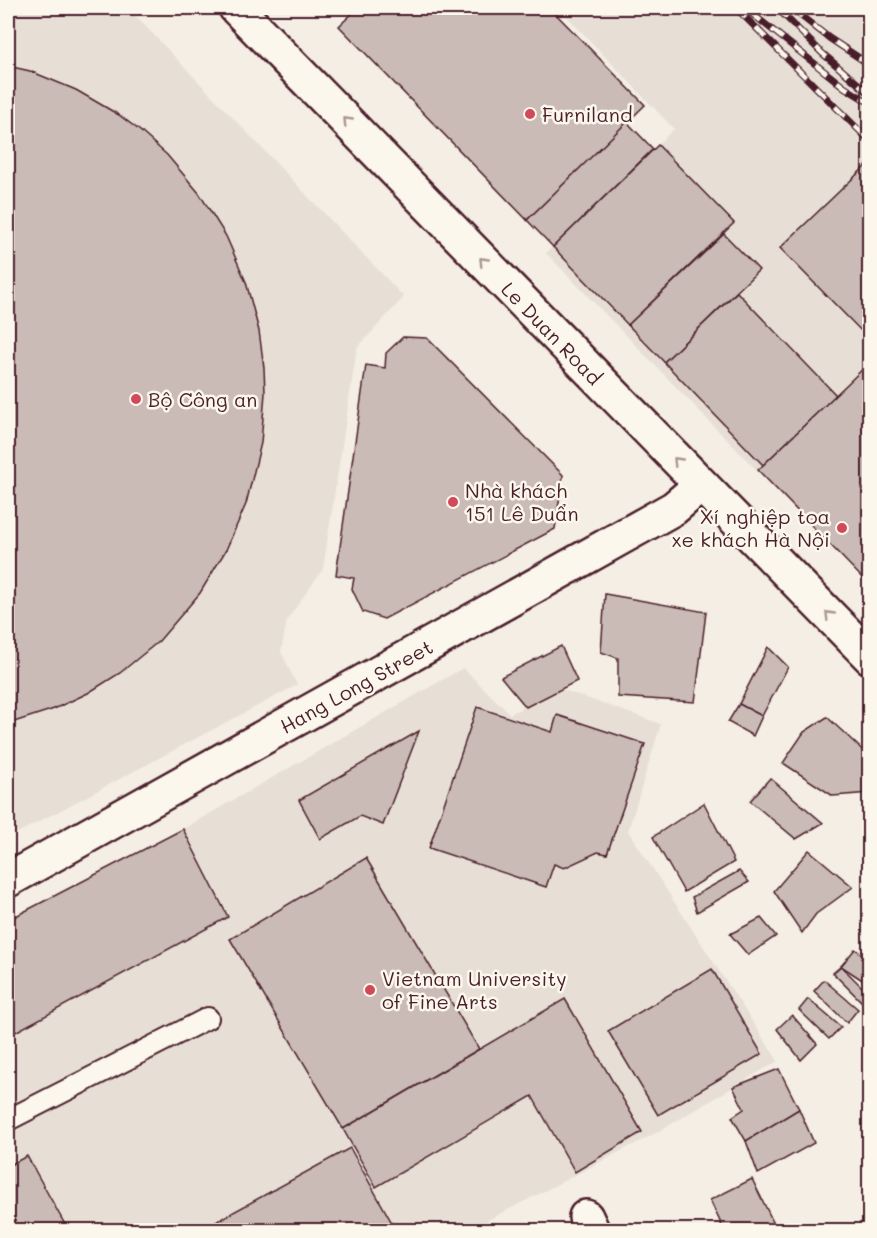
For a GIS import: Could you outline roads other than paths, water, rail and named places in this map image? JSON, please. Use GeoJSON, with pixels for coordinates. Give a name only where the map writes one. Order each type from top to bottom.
{"type":"FeatureCollection","features":[{"type":"Feature","properties":{"kind":"main road","name":"Le Duan Road"},"geometry":{"type":"LineString","coordinates":[[236,8],[870,657]]}},
{"type":"Feature","properties":{"kind":"main road","name":"Hang Long Street"},"geometry":{"type":"LineString","coordinates":[[8,880],[674,508],[701,485]]}},
{"type":"Feature","properties":{"kind":"lane"},"geometry":{"type":"LineString","coordinates":[[8,1120],[208,1018]]}},
{"type":"Feature","properties":{"kind":"railway"},"geometry":{"type":"LineString","coordinates":[[736,8],[870,141]]}},
{"type":"Feature","properties":{"kind":"railway"},"geometry":{"type":"LineString","coordinates":[[777,8],[822,53],[870,94]]}},
{"type":"Feature","properties":{"kind":"railway"},"geometry":{"type":"LineString","coordinates":[[791,8],[829,38],[870,65]]}},
{"type":"Feature","properties":{"kind":"railway"},"geometry":{"type":"LineString","coordinates":[[750,12],[844,87],[870,103]]}},
{"type":"Feature","properties":{"kind":"place","name":"Furniland"},"geometry":{"type":"Point","coordinates":[530,114]}},
{"type":"Feature","properties":{"kind":"place","name":"Bộ Công an"},"geometry":{"type":"Point","coordinates":[136,399]}},
{"type":"Feature","properties":{"kind":"place","name":"Nhà khách 151 Lê Duẩn"},"geometry":{"type":"Point","coordinates":[453,502]}},
{"type":"Feature","properties":{"kind":"place","name":"Xí nghiệp toa xe khách Hà Nội"},"geometry":{"type":"Point","coordinates":[842,528]}},
{"type":"Feature","properties":{"kind":"place","name":"Vietnam University of Fine Arts"},"geometry":{"type":"Point","coordinates":[370,990]}}]}
